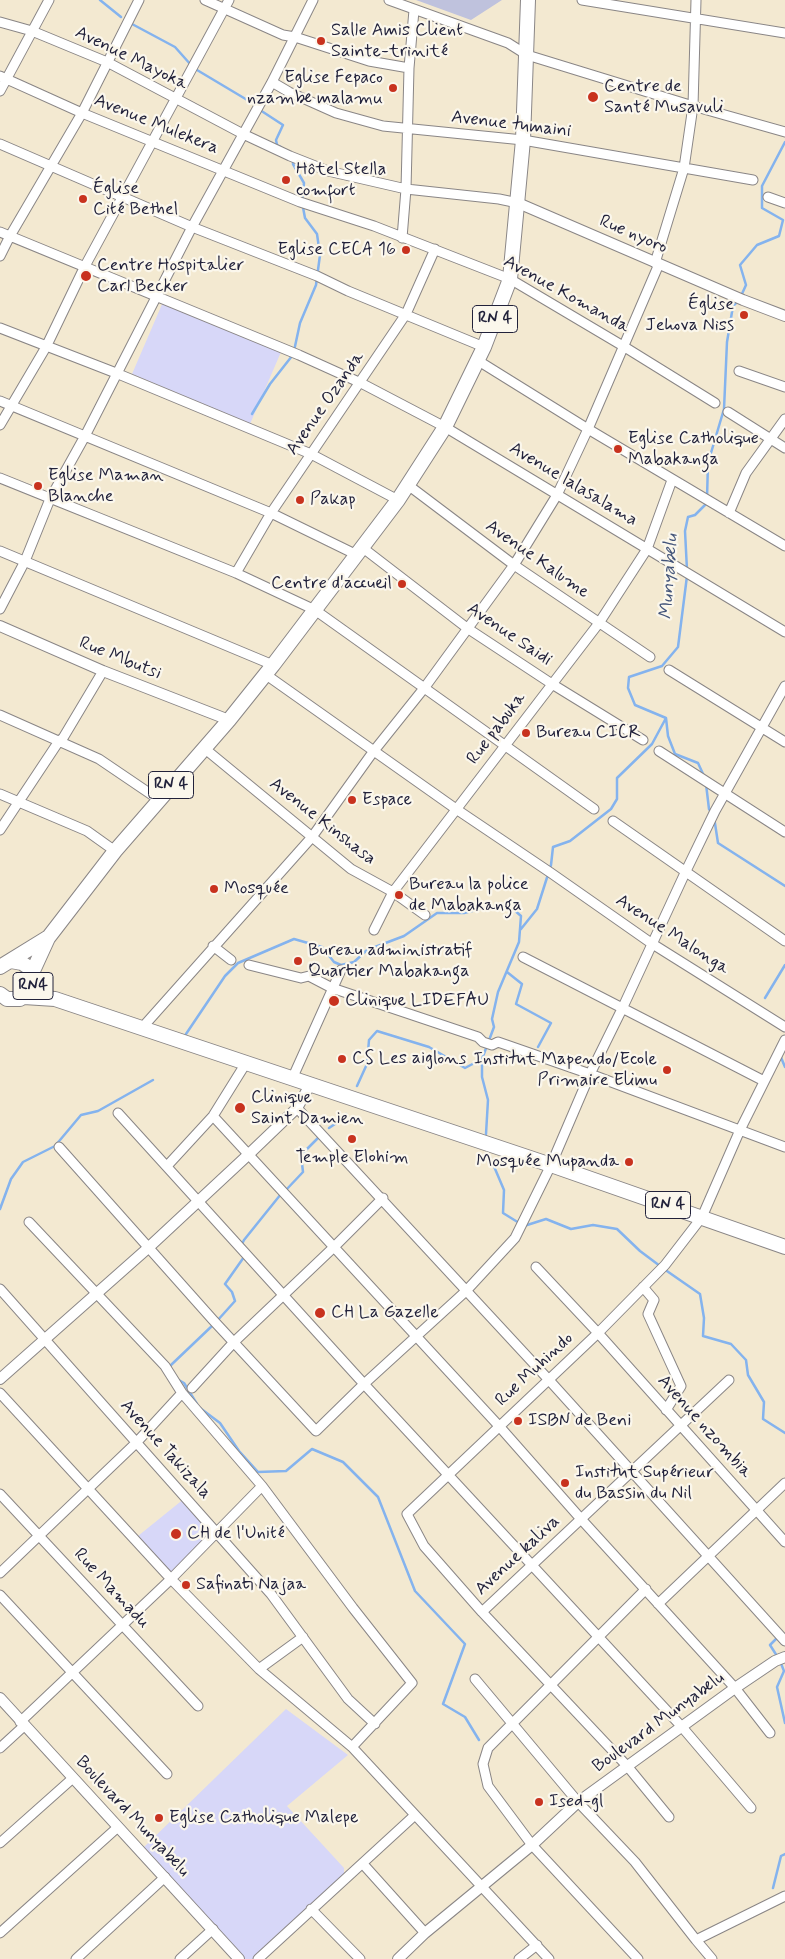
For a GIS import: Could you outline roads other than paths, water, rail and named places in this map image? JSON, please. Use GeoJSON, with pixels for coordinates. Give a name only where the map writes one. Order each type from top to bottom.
{"type":"FeatureCollection","features":[{"type":"Feature","properties":{"kind":"highway","name":"RN 4"},"geometry":{"type":"LineString","coordinates":[[528,0],[523,140],[510,279],[484,347],[445,427],[398,500],[315,610],[229,720],[158,799],[115,851],[48,938],[33,976],[55,999],[702,1216],[785,1246]]}},
{"type":"Feature","properties":{"kind":"highway","name":"RN4"},"geometry":{"type":"LineString","coordinates":[[5,964],[48,938]]}},
{"type":"Feature","properties":{"kind":"highway","name":"RN4"},"geometry":{"type":"LineString","coordinates":[[5,964],[22,963],[28,967],[33,976],[33,986],[20,998]]}},
{"type":"Feature","properties":{"kind":"highway","name":"RN4"},"geometry":{"type":"LineString","coordinates":[[0,994],[7,999],[55,999]]}},
{"type":"Feature","properties":{"kind":"highway"},"geometry":{"type":"LineString","coordinates":[[0,1008],[20,998]]}},
{"type":"Feature","properties":{"kind":"street"},"geometry":{"type":"LineString","coordinates":[[0,91],[3,78],[49,0]]}},
{"type":"Feature","properties":{"kind":"street"},"geometry":{"type":"LineString","coordinates":[[0,256],[82,112],[139,0]]}},
{"type":"Feature","properties":{"kind":"street"},"geometry":{"type":"LineString","coordinates":[[205,0],[283,35],[295,37],[369,61],[409,68]]}},
{"type":"Feature","properties":{"kind":"street"},"geometry":{"type":"LineString","coordinates":[[0,425],[46,346],[85,266],[229,0]]}},
{"type":"Feature","properties":{"kind":"street"},"geometry":{"type":"LineString","coordinates":[[0,609],[24,561],[50,499],[85,436],[192,227],[272,82],[313,0]]}},
{"type":"Feature","properties":{"kind":"street"},"geometry":{"type":"LineString","coordinates":[[389,0],[508,43],[527,55],[785,132]]}},
{"type":"Feature","properties":{"kind":"street"},"geometry":{"type":"LineString","coordinates":[[582,0],[785,34]]}},
{"type":"Feature","properties":{"kind":"street"},"geometry":{"type":"LineString","coordinates":[[141,1029],[312,836],[373,752],[425,687],[466,628],[514,565],[557,495],[588,429],[657,263],[684,168],[693,106],[696,0]]}},
{"type":"Feature","properties":{"kind":"street"},"geometry":{"type":"LineString","coordinates":[[402,238],[406,189],[409,68],[414,10]]}},
{"type":"Feature","properties":{"kind":"street","name":"Avenue Mayoka"},"geometry":{"type":"LineString","coordinates":[[0,22],[32,31],[107,62],[243,134],[294,158],[328,171],[406,189],[499,199],[518,203]]}},
{"type":"Feature","properties":{"kind":"street","name":"Avenue Mulekera"},"geometry":{"type":"LineString","coordinates":[[3,78],[303,203]]}},
{"type":"Feature","properties":{"kind":"street","name":"Avenue tumaini"},"geometry":{"type":"LineString","coordinates":[[272,82],[289,92],[336,113],[361,121],[406,129],[523,140],[753,180]]}},
{"type":"Feature","properties":{"kind":"street"},"geometry":{"type":"LineString","coordinates":[[0,144],[192,227],[317,276],[343,289],[484,347]]}},
{"type":"Feature","properties":{"kind":"street"},"geometry":{"type":"LineString","coordinates":[[768,197],[785,203]]}},
{"type":"Feature","properties":{"kind":"street","name":"Avenue Komanda"},"geometry":{"type":"LineString","coordinates":[[303,203],[346,216],[510,279],[623,346],[715,404]]}},
{"type":"Feature","properties":{"kind":"street","name":"Rue nyoro"},"geometry":{"type":"LineString","coordinates":[[518,203],[785,316]]}},
{"type":"Feature","properties":{"kind":"street","name":"Avenue lalasalama"},"geometry":{"type":"LineString","coordinates":[[0,232],[299,355],[361,383],[445,427],[785,632]]}},
{"type":"Feature","properties":{"kind":"street","name":"Avenue Ozanda"},"geometry":{"type":"LineString","coordinates":[[236,573],[271,513],[406,314],[435,249]]}},
{"type":"Feature","properties":{"kind":"street"},"geometry":{"type":"LineString","coordinates":[[0,328],[311,454],[398,500]]}},
{"type":"Feature","properties":{"kind":"street"},"geometry":{"type":"LineString","coordinates":[[477,360],[672,480],[785,546]]}},
{"type":"Feature","properties":{"kind":"street"},"geometry":{"type":"LineString","coordinates":[[739,371],[785,387]]}},
{"type":"Feature","properties":{"kind":"street","name":"Avenue Saidi"},"geometry":{"type":"LineString","coordinates":[[0,401],[271,513],[360,552],[466,628],[643,740]]}},
{"type":"Feature","properties":{"kind":"street"},"geometry":{"type":"LineString","coordinates":[[728,412],[785,448]]}},
{"type":"Feature","properties":{"kind":"street"},"geometry":{"type":"LineString","coordinates":[[729,513],[746,473],[769,438],[785,419]]}},
{"type":"Feature","properties":{"kind":"street"},"geometry":{"type":"LineString","coordinates":[[0,478],[236,573],[315,610],[594,809]]}},
{"type":"Feature","properties":{"kind":"street","name":"Rue pabuka"},"geometry":{"type":"LineString","coordinates":[[374,930],[393,892],[599,623],[647,549],[672,480]]}},
{"type":"Feature","properties":{"kind":"street","name":"Avenue Kalume"},"geometry":{"type":"LineString","coordinates":[[408,485],[514,565],[650,657]]}},
{"type":"Feature","properties":{"kind":"street","name":"Avenue Malonga"},"geometry":{"type":"LineString","coordinates":[[0,551],[269,669],[373,752],[651,943],[785,1027]]}},
{"type":"Feature","properties":{"kind":"street","name":"Rue Mbutsi"},"geometry":{"type":"LineString","coordinates":[[0,626],[103,671],[229,720]]}},
{"type":"Feature","properties":{"kind":"street"},"geometry":{"type":"LineString","coordinates":[[669,670],[785,742]]}},
{"type":"Feature","properties":{"kind":"street"},"geometry":{"type":"LineString","coordinates":[[0,830],[59,741],[63,738],[103,671]]}},
{"type":"Feature","properties":{"kind":"street"},"geometry":{"type":"LineString","coordinates":[[59,1147],[216,1324],[316,1431],[364,1384],[466,1291],[515,1238],[551,1165],[590,1074],[685,872],[725,793],[785,686]]}},
{"type":"Feature","properties":{"kind":"street"},"geometry":{"type":"LineString","coordinates":[[0,715],[99,759],[158,799]]}},
{"type":"Feature","properties":{"kind":"street","name":"Avenue Kinshasa"},"geometry":{"type":"LineString","coordinates":[[204,748],[351,869],[393,892],[425,915]]}},
{"type":"Feature","properties":{"kind":"street"},"geometry":{"type":"LineString","coordinates":[[659,751],[785,832]]}},
{"type":"Feature","properties":{"kind":"street"},"geometry":{"type":"LineString","coordinates":[[0,794],[20,801],[87,832],[115,851]]}},
{"type":"Feature","properties":{"kind":"street"},"geometry":{"type":"LineString","coordinates":[[613,821],[785,941]]}},
{"type":"Feature","properties":{"kind":"street"},"geometry":{"type":"LineString","coordinates":[[213,946],[231,960]]}},
{"type":"Feature","properties":{"kind":"street"},"geometry":{"type":"LineString","coordinates":[[523,957],[764,1081]]}},
{"type":"Feature","properties":{"kind":"street"},"geometry":{"type":"LineString","coordinates":[[249,965],[301,978],[308,976],[332,988],[478,1038],[482,1042],[492,1045],[498,1042],[590,1074],[785,1147]]}},
{"type":"Feature","properties":{"kind":"street"},"geometry":{"type":"LineString","coordinates":[[292,1079],[341,970]]}},
{"type":"Feature","properties":{"kind":"street","name":"Rue Muhindo"},"geometry":{"type":"LineString","coordinates":[[482,1612],[424,1546],[407,1514],[598,1334],[663,1267],[702,1216],[740,1130],[785,1040]]}},
{"type":"Feature","properties":{"kind":"street"},"geometry":{"type":"LineString","coordinates":[[167,1166],[213,1116],[246,1063]]}},
{"type":"Feature","properties":{"kind":"street"},"geometry":{"type":"LineString","coordinates":[[0,1379],[148,1248],[249,1154],[297,1108],[310,1085]]}},
{"type":"Feature","properties":{"kind":"street"},"geometry":{"type":"LineString","coordinates":[[297,1108],[549,1380],[782,1638]]}},
{"type":"Feature","properties":{"kind":"street"},"geometry":{"type":"LineString","coordinates":[[118,1113],[364,1384],[682,1727],[751,1808]]}},
{"type":"Feature","properties":{"kind":"street"},"geometry":{"type":"LineString","coordinates":[[213,1116],[499,1426],[735,1688],[770,1733]]}},
{"type":"Feature","properties":{"kind":"street"},"geometry":{"type":"LineString","coordinates":[[192,1388],[234,1342],[334,1247],[382,1198]]}},
{"type":"Feature","properties":{"kind":"street"},"geometry":{"type":"LineString","coordinates":[[29,1222],[164,1366],[182,1393],[262,1486],[353,1608],[412,1683],[352,1747]]}},
{"type":"Feature","properties":{"kind":"street","name":"Avenue nzombia"},"geometry":{"type":"LineString","coordinates":[[536,1267],[785,1542]]}},
{"type":"Feature","properties":{"kind":"street"},"geometry":{"type":"LineString","coordinates":[[643,1287],[654,1300],[648,1314],[681,1386],[666,1410]]}},
{"type":"Feature","properties":{"kind":"street","name":"Avenue Takizala"},"geometry":{"type":"LineString","coordinates":[[0,1289],[271,1594],[348,1698],[375,1724]]}},
{"type":"Feature","properties":{"kind":"street","name":"Avenue kaliva"},"geometry":{"type":"LineString","coordinates":[[482,1612],[729,1380]]}},
{"type":"Feature","properties":{"kind":"street"},"geometry":{"type":"LineString","coordinates":[[0,1393],[171,1579],[259,1669],[352,1747],[549,1959]]}},
{"type":"Feature","properties":{"kind":"street"},"geometry":{"type":"LineString","coordinates":[[0,1572],[136,1443],[182,1393]]}},
{"type":"Feature","properties":{"kind":"street"},"geometry":{"type":"LineString","coordinates":[[658,1604],[785,1483]]}},
{"type":"Feature","properties":{"kind":"street"},"geometry":{"type":"LineString","coordinates":[[0,1748],[71,1673],[171,1579],[262,1486]]}},
{"type":"Feature","properties":{"kind":"street","name":"Rue Mamadu"},"geometry":{"type":"LineString","coordinates":[[0,1494],[198,1706]]}},
{"type":"Feature","properties":{"kind":"street"},"geometry":{"type":"LineString","coordinates":[[638,1959],[532,1844],[488,1786],[483,1764],[488,1748],[646,1589]]}},
{"type":"Feature","properties":{"kind":"street"},"geometry":{"type":"LineString","coordinates":[[0,1595],[167,1774]]}},
{"type":"Feature","properties":{"kind":"street"},"geometry":{"type":"LineString","coordinates":[[482,1612],[552,1684],[628,1767],[669,1816]]}},
{"type":"Feature","properties":{"kind":"street"},"geometry":{"type":"LineString","coordinates":[[259,1669],[303,1636]]}},
{"type":"Feature","properties":{"kind":"street","name":"Boulevard Munyabelu"},"geometry":{"type":"LineString","coordinates":[[398,1959],[425,1933],[483,1886],[578,1802],[735,1688],[781,1659]]}},
{"type":"Feature","properties":{"kind":"street"},"geometry":{"type":"LineString","coordinates":[[475,1680],[578,1802],[635,1862],[712,1959]]}},
{"type":"Feature","properties":{"kind":"street","name":"Boulevard Munyabelu"},"geometry":{"type":"LineString","coordinates":[[0,1698],[239,1959]]}},
{"type":"Feature","properties":{"kind":"street"},"geometry":{"type":"LineString","coordinates":[[0,1844],[72,1778]]}},
{"type":"Feature","properties":{"kind":"street"},"geometry":{"type":"LineString","coordinates":[[258,1959],[415,1814]]}},
{"type":"Feature","properties":{"kind":"street"},"geometry":{"type":"LineString","coordinates":[[0,1933],[118,1826]]}},
{"type":"Feature","properties":{"kind":"street"},"geometry":{"type":"LineString","coordinates":[[363,1864],[425,1933]]}},
{"type":"Feature","properties":{"kind":"street"},"geometry":{"type":"LineString","coordinates":[[76,1959],[165,1877]]}},
{"type":"Feature","properties":{"kind":"street"},"geometry":{"type":"LineString","coordinates":[[696,1940],[785,1896]]}},
{"type":"Feature","properties":{"kind":"street"},"geometry":{"type":"LineString","coordinates":[[311,1909],[360,1959]]}},
{"type":"Feature","properties":{"kind":"street"},"geometry":{"type":"LineString","coordinates":[[180,1959],[213,1929]]}},
{"type":"Feature","properties":{"kind":"street"},"geometry":{"type":"LineString","coordinates":[[519,1959],[537,1945]]}},
{"type":"Feature","properties":{"kind":"waterway"},"geometry":{"type":"LineString","coordinates":[[100,0],[121,17]]}},
{"type":"Feature","properties":{"kind":"waterway"},"geometry":{"type":"LineString","coordinates":[[132,24],[175,47],[191,65]]}},
{"type":"Feature","properties":{"kind":"waterway"},"geometry":{"type":"LineString","coordinates":[[197,70],[254,104]]}},
{"type":"Feature","properties":{"kind":"waterway"},"geometry":{"type":"LineString","coordinates":[[260,110],[283,125],[276,140],[277,145],[281,147]]}},
{"type":"Feature","properties":{"kind":"waterway","name":"Munyabelu"},"geometry":{"type":"LineString","coordinates":[[741,296],[746,285],[740,265],[757,245],[779,236],[783,220],[762,208],[762,186],[785,142]]}},
{"type":"Feature","properties":{"kind":"waterway"},"geometry":{"type":"LineString","coordinates":[[293,160],[293,164],[304,183],[302,202],[305,218],[317,234],[320,255],[316,285],[300,323],[294,351]]}},
{"type":"Feature","properties":{"kind":"waterway","name":"Munyabelu"},"geometry":{"type":"LineString","coordinates":[[707,498],[708,463],[724,409],[727,342],[733,306],[738,301]]}},
{"type":"Feature","properties":{"kind":"waterway"},"geometry":{"type":"LineString","coordinates":[[252,414],[270,384],[292,356]]}},
{"type":"Feature","properties":{"kind":"waterway","name":"Munyabelu"},"geometry":{"type":"LineString","coordinates":[[687,570],[685,531],[688,517],[695,515],[707,503]]}},
{"type":"Feature","properties":{"kind":"waterway","name":"Munyabelu"},"geometry":{"type":"LineString","coordinates":[[521,929],[537,909],[551,865],[553,847],[570,841],[611,809],[617,799],[617,778],[652,744],[666,718],[635,705],[628,688],[629,677],[662,666],[678,647],[687,576]]}},
{"type":"Feature","properties":{"kind":"waterway"},"geometry":{"type":"LineString","coordinates":[[666,718],[668,736],[675,754],[698,763],[704,776]]}},
{"type":"Feature","properties":{"kind":"waterway"},"geometry":{"type":"LineString","coordinates":[[706,784],[711,812]]}},
{"type":"Feature","properties":{"kind":"waterway"},"geometry":{"type":"LineString","coordinates":[[714,817],[718,843],[785,886]]}},
{"type":"Feature","properties":{"kind":"waterway"},"geometry":{"type":"LineString","coordinates":[[186,1034],[225,976],[238,963],[294,939],[322,947],[334,962],[341,965],[354,962],[367,950],[404,936],[437,913],[464,913],[488,907],[513,909],[521,916],[519,942],[498,992],[492,1019],[494,1027],[482,1059],[482,1077],[488,1100],[486,1134]]}},
{"type":"Feature","properties":{"kind":"waterway"},"geometry":{"type":"LineString","coordinates":[[765,998],[785,965]]}},
{"type":"Feature","properties":{"kind":"waterway"},"geometry":{"type":"LineString","coordinates":[[507,972],[522,984],[516,1004],[551,1023],[538,1047]]}},
{"type":"Feature","properties":{"kind":"waterway"},"geometry":{"type":"LineString","coordinates":[[357,1086],[367,1064],[369,1040],[377,1031],[429,1047],[465,1068],[482,1059]]}},
{"type":"Feature","properties":{"kind":"waterway"},"geometry":{"type":"LineString","coordinates":[[780,1055],[785,1067]]}},
{"type":"Feature","properties":{"kind":"waterway"},"geometry":{"type":"LineString","coordinates":[[0,1209],[11,1179],[23,1162],[55,1146],[81,1115],[98,1111],[153,1080]]}},
{"type":"Feature","properties":{"kind":"waterway"},"geometry":{"type":"LineString","coordinates":[[329,1128],[346,1114]]}},
{"type":"Feature","properties":{"kind":"waterway"},"geometry":{"type":"LineString","coordinates":[[286,1190],[303,1172],[301,1155],[318,1138]]}},
{"type":"Feature","properties":{"kind":"waterway"},"geometry":{"type":"LineString","coordinates":[[490,1157],[504,1190],[503,1213],[524,1226],[546,1219],[571,1229],[593,1225],[617,1229],[640,1251],[660,1266]]}},
{"type":"Feature","properties":{"kind":"waterway"},"geometry":{"type":"LineString","coordinates":[[241,1246],[281,1194]]}},
{"type":"Feature","properties":{"kind":"waterway"},"geometry":{"type":"LineString","coordinates":[[217,1321],[235,1301],[232,1292],[225,1284],[244,1257]]}},
{"type":"Feature","properties":{"kind":"waterway"},"geometry":{"type":"LineString","coordinates":[[664,1269],[700,1294],[704,1318],[703,1336],[731,1344],[746,1360],[748,1375],[764,1402],[763,1419],[785,1433]]}},
{"type":"Feature","properties":{"kind":"waterway"},"geometry":{"type":"LineString","coordinates":[[170,1369],[171,1365],[213,1325]]}},
{"type":"Feature","properties":{"kind":"waterway"},"geometry":{"type":"LineString","coordinates":[[177,1379],[184,1383],[197,1404]]}},
{"type":"Feature","properties":{"kind":"waterway"},"geometry":{"type":"LineString","coordinates":[[200,1408],[220,1423],[239,1451],[258,1472],[286,1471],[312,1449],[343,1462],[378,1497],[415,1591],[465,1644],[443,1704],[465,1717],[479,1740]]}},
{"type":"Feature","properties":{"kind":"waterway"},"geometry":{"type":"LineString","coordinates":[[777,1656],[770,1645],[778,1637]]}},
{"type":"Feature","properties":{"kind":"waterway"},"geometry":{"type":"LineString","coordinates":[[780,1661],[784,1671],[777,1687],[785,1723]]}},
{"type":"Feature","properties":{"kind":"waterway"},"geometry":{"type":"LineString","coordinates":[[773,1888],[781,1856],[785,1854]]}},
{"type":"Feature","properties":{"kind":"place","name":"Salle Amis Client Sainte-trinité"},"geometry":{"type":"Point","coordinates":[321,41]}},
{"type":"Feature","properties":{"kind":"place","name":"Eglise Fepaco nzambe malamu"},"geometry":{"type":"Point","coordinates":[393,88]}},
{"type":"Feature","properties":{"kind":"place","name":"Centre de Santé Musavuli"},"geometry":{"type":"Point","coordinates":[593,97]}},
{"type":"Feature","properties":{"kind":"place","name":"Hôtel Stella comfort"},"geometry":{"type":"Point","coordinates":[286,180]}},
{"type":"Feature","properties":{"kind":"place","name":"Église Cité Bethel"},"geometry":{"type":"Point","coordinates":[83,199]}},
{"type":"Feature","properties":{"kind":"place","name":"Eglise CECA 16"},"geometry":{"type":"Point","coordinates":[406,250]}},
{"type":"Feature","properties":{"kind":"place","name":"Centre Hospitalier Carl Becker"},"geometry":{"type":"Point","coordinates":[86,276]}},
{"type":"Feature","properties":{"kind":"place","name":"Église Jehova Niss"},"geometry":{"type":"Point","coordinates":[744,315]}},
{"type":"Feature","properties":{"kind":"place","name":"Eglise Catholique Mabakanga"},"geometry":{"type":"Point","coordinates":[618,449]}},
{"type":"Feature","properties":{"kind":"place","name":"Eglise Maman Blanche"},"geometry":{"type":"Point","coordinates":[38,486]}},
{"type":"Feature","properties":{"kind":"place","name":"Pakap"},"geometry":{"type":"Point","coordinates":[300,500]}},
{"type":"Feature","properties":{"kind":"place","name":"Centre d'accueil"},"geometry":{"type":"Point","coordinates":[402,584]}},
{"type":"Feature","properties":{"kind":"place","name":"Bureau CICR"},"geometry":{"type":"Point","coordinates":[526,733]}},
{"type":"Feature","properties":{"kind":"place","name":"Espace"},"geometry":{"type":"Point","coordinates":[352,800]}},
{"type":"Feature","properties":{"kind":"place","name":"Mosquée"},"geometry":{"type":"Point","coordinates":[214,889]}},
{"type":"Feature","properties":{"kind":"place","name":"Bureau la police de Mabakanga"},"geometry":{"type":"Point","coordinates":[399,895]}},
{"type":"Feature","properties":{"kind":"place","name":"Bureau administratif Quartier Mabakanga"},"geometry":{"type":"Point","coordinates":[298,961]}},
{"type":"Feature","properties":{"kind":"place","name":"Clinique LIDEFAU"},"geometry":{"type":"Point","coordinates":[334,1001]}},
{"type":"Feature","properties":{"kind":"place","name":"CS Les aiglons"},"geometry":{"type":"Point","coordinates":[342,1059]}},
{"type":"Feature","properties":{"kind":"place","name":"Institut Mapendo/Ecole Primaire Elimu"},"geometry":{"type":"Point","coordinates":[667,1070]}},
{"type":"Feature","properties":{"kind":"place","name":"Clinique Saint Damien"},"geometry":{"type":"Point","coordinates":[240,1108]}},
{"type":"Feature","properties":{"kind":"place","name":"Temple Elohim"},"geometry":{"type":"Point","coordinates":[352,1139]}},
{"type":"Feature","properties":{"kind":"place","name":"Mosquée Mupanda"},"geometry":{"type":"Point","coordinates":[629,1162]}},
{"type":"Feature","properties":{"kind":"place","name":"CH La Gazelle"},"geometry":{"type":"Point","coordinates":[320,1313]}},
{"type":"Feature","properties":{"kind":"place","name":"ISBN de Beni"},"geometry":{"type":"Point","coordinates":[518,1421]}},
{"type":"Feature","properties":{"kind":"place","name":"Institut Supérieur du Bassin du Nil"},"geometry":{"type":"Point","coordinates":[565,1483]}},
{"type":"Feature","properties":{"kind":"place","name":"CH de l'Unité"},"geometry":{"type":"Point","coordinates":[176,1534]}},
{"type":"Feature","properties":{"kind":"place","name":"Safinati Najaa"},"geometry":{"type":"Point","coordinates":[186,1585]}},
{"type":"Feature","properties":{"kind":"place","name":"Ised-gl"},"geometry":{"type":"Point","coordinates":[539,1802]}},
{"type":"Feature","properties":{"kind":"place","name":"Eglise Catholique Malepe"},"geometry":{"type":"Point","coordinates":[159,1818]}}]}
